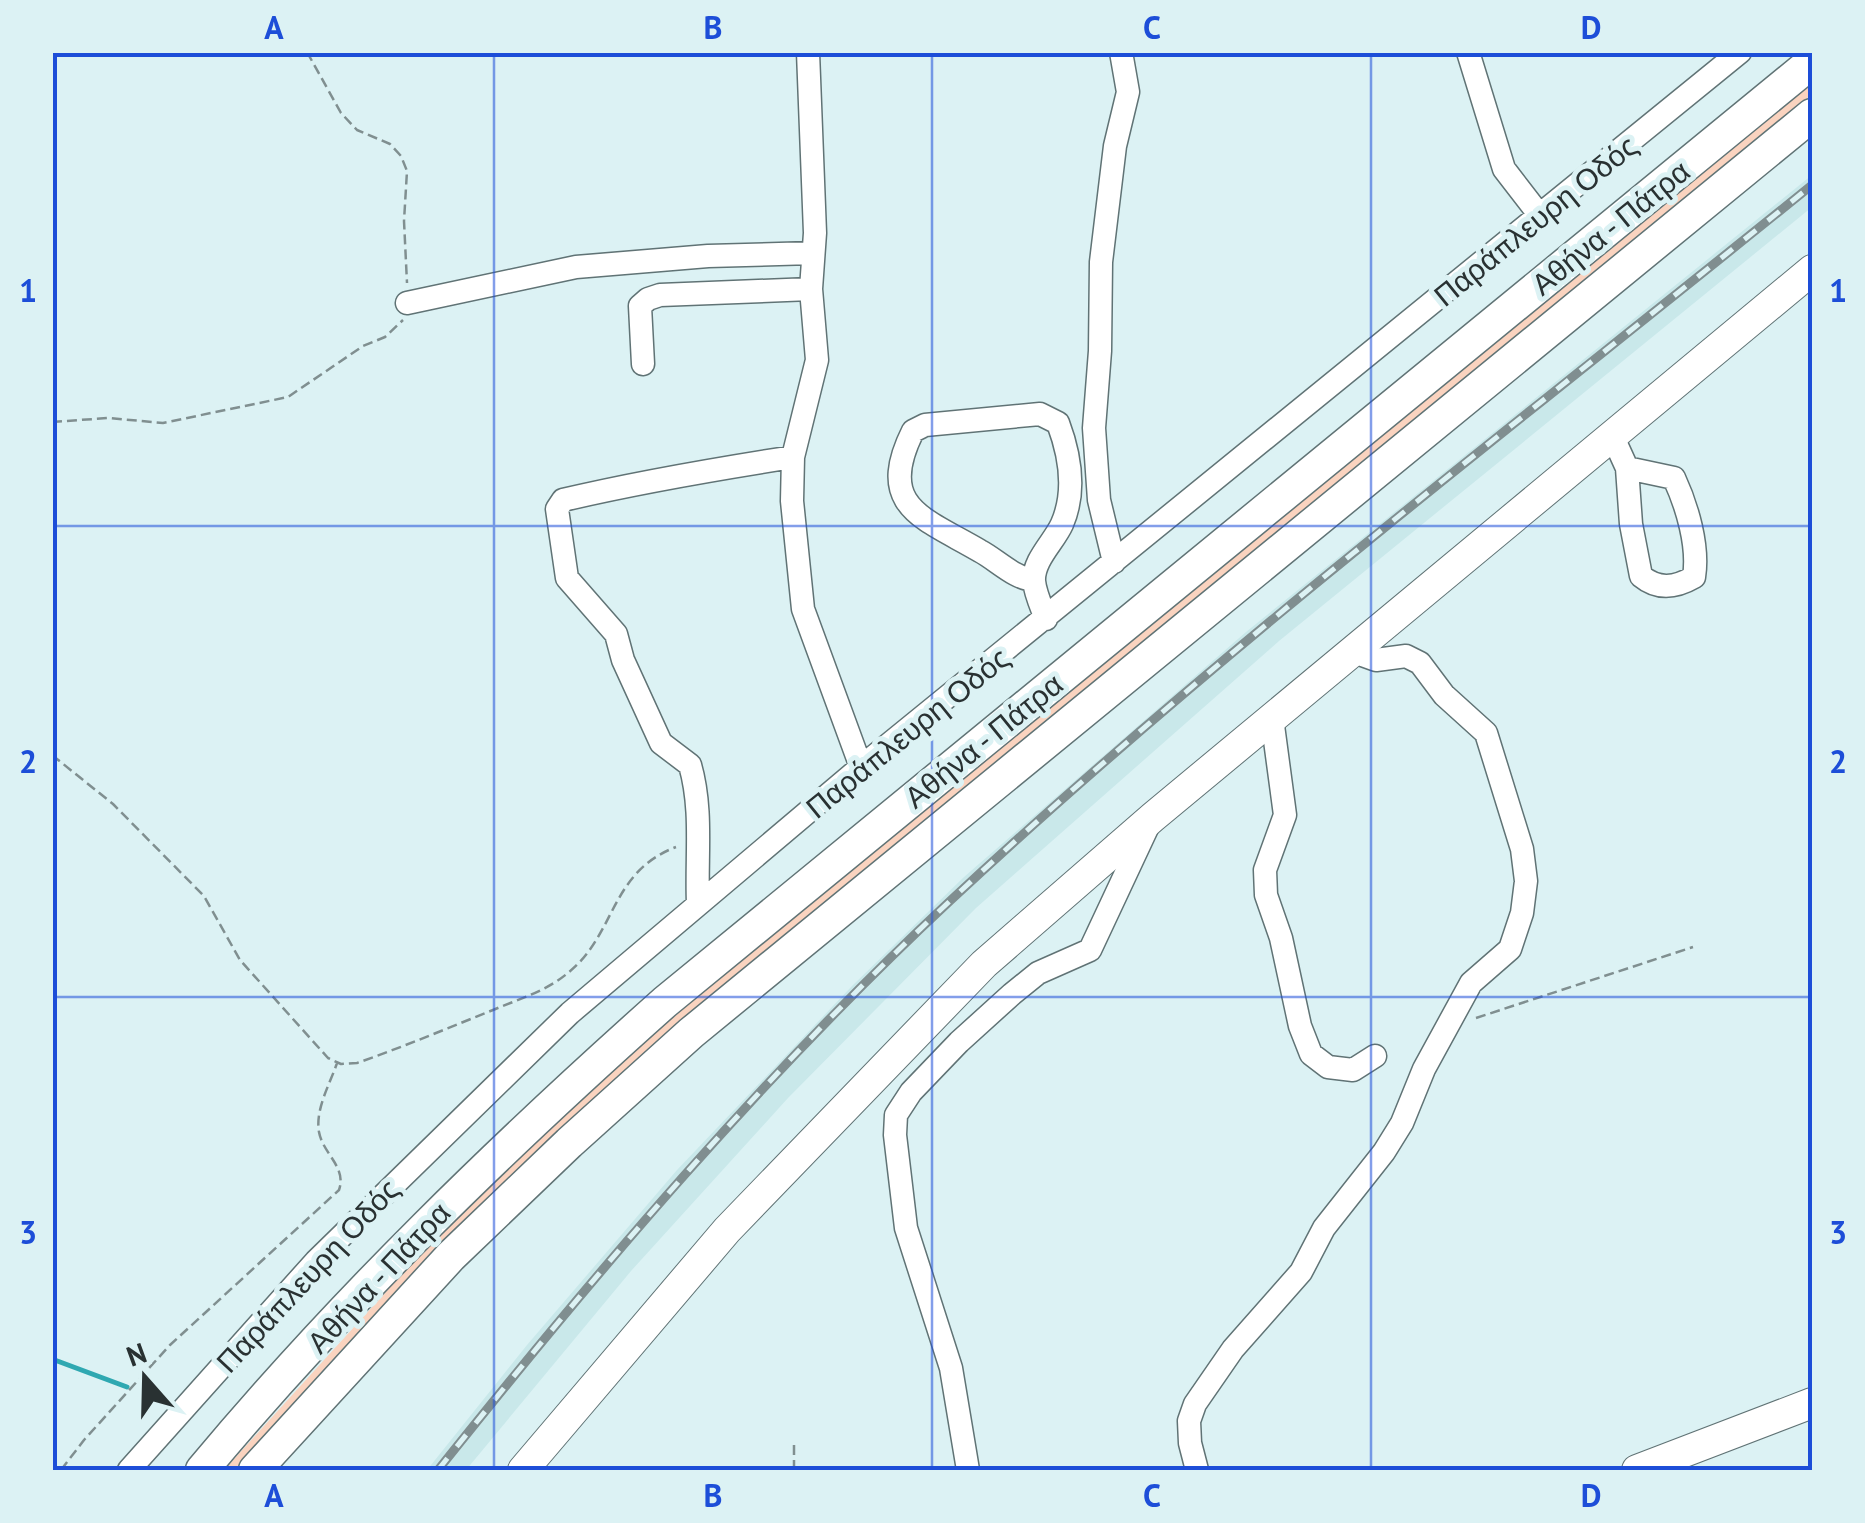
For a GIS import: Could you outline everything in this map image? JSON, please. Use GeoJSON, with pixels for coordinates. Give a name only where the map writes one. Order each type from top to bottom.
{"type":"FeatureCollection","features":[{"type":"Feature","properties":{"kind":"highway","name":"Αθήνα - Πάτρα"},"geometry":{"type":"LineString","coordinates":[[202,1470],[422,1228],[541,1113],[694,976],[1812,62]]}},
{"type":"Feature","properties":{"kind":"highway","name":"Αθήνα - Πάτρα"},"geometry":{"type":"LineString","coordinates":[[256,1470],[510,1198],[692,1033],[1812,114]]}},
{"type":"Feature","properties":{"kind":"highway"},"geometry":{"type":"LineString","coordinates":[[284,1470],[352,1363]]}},
{"type":"Feature","properties":{"kind":"main road"},"geometry":{"type":"LineString","coordinates":[[523,1470],[707,1252],[984,964],[1351,651],[1812,270]]}},
{"type":"Feature","properties":{"kind":"main road"},"geometry":{"type":"LineString","coordinates":[[1637,1470],[1812,1403]]}},
{"type":"Feature","properties":{"kind":"street"},"geometry":{"type":"LineString","coordinates":[[808,52],[815,233],[811,290],[817,360],[793,457],[792,501],[803,609],[861,767]]}},
{"type":"Feature","properties":{"kind":"street"},"geometry":{"type":"LineString","coordinates":[[1114,562],[1100,500],[1094,428],[1101,262],[1116,146],[1128,92],[1121,52]]}},
{"type":"Feature","properties":{"kind":"street"},"geometry":{"type":"LineString","coordinates":[[1468,52],[1504,169],[1541,217]]}},
{"type":"Feature","properties":{"kind":"street","name":"Παράπλευρη Οδός"},"geometry":{"type":"LineString","coordinates":[[129,1470],[254,1328],[377,1198],[570,1013],[861,767],[1740,52]]}},
{"type":"Feature","properties":{"kind":"street"},"geometry":{"type":"LineString","coordinates":[[407,303],[576,267],[708,256],[813,253]]}},
{"type":"Feature","properties":{"kind":"street"},"geometry":{"type":"LineString","coordinates":[[643,364],[640,306],[648,298],[811,290]]}},
{"type":"Feature","properties":{"kind":"street"},"geometry":{"type":"LineString","coordinates":[[1034,580],[1022,579],[908,507],[900,489],[900,475],[913,431],[925,425],[1040,414],[1058,423],[1066,445],[1071,492],[1062,524],[1042,557],[1034,580],[1046,619]]}},
{"type":"Feature","properties":{"kind":"street"},"geometry":{"type":"LineString","coordinates":[[1612,435],[1626,468],[1630,524],[1641,576],[1652,584],[1679,586],[1694,577],[1696,564],[1683,498],[1674,478],[1626,468]]}},
{"type":"Feature","properties":{"kind":"street"},"geometry":{"type":"LineString","coordinates":[[698,903],[699,825],[690,765],[662,743],[623,660],[616,634],[567,578],[557,509],[563,500],[585,494],[660,482],[702,470],[793,457]]}},
{"type":"Feature","properties":{"kind":"street"},"geometry":{"type":"LineString","coordinates":[[1198,1470],[1189,1421],[1195,1404],[1245,1334],[1300,1272],[1324,1228],[1384,1152],[1470,983],[1510,949],[1517,936],[1526,881],[1522,849],[1486,734],[1459,711],[1420,663],[1406,656],[1367,659],[1351,651]]}},
{"type":"Feature","properties":{"kind":"street"},"geometry":{"type":"LineString","coordinates":[[1272,718],[1285,815],[1265,870],[1266,895],[1281,938],[1300,1026],[1311,1054],[1328,1067],[1354,1070],[1375,1056]]}},
{"type":"Feature","properties":{"kind":"street"},"geometry":{"type":"LineString","coordinates":[[968,1470],[951,1368],[906,1228],[896,1115],[911,1092],[1012,994],[1038,973],[1090,950],[1153,817]]}},
{"type":"Feature","properties":{"kind":"path"},"geometry":{"type":"LineString","coordinates":[[52,422],[108,418],[163,423],[288,396],[401,325],[407,303],[407,171],[390,144],[372,138],[349,122],[328,95],[307,52]]}},
{"type":"Feature","properties":{"kind":"path"},"geometry":{"type":"LineString","coordinates":[[52,755],[113,804],[204,896],[240,960],[328,1058],[348,1064],[449,1029],[553,983],[586,954],[640,866],[673,848],[697,842]]}},
{"type":"Feature","properties":{"kind":"path"},"geometry":{"type":"LineString","coordinates":[[1444,1034],[1474,1018],[1693,948]]}},
{"type":"Feature","properties":{"kind":"path"},"geometry":{"type":"LineString","coordinates":[[61,1470],[170,1344],[339,1190],[342,1175],[323,1145],[318,1123],[338,1062]]}},
{"type":"Feature","properties":{"kind":"path"},"geometry":{"type":"LineString","coordinates":[[794,1445],[794,1470]]}},
{"type":"Feature","properties":{"kind":"shaded area"},"geometry":{"type":"Polygon","coordinates":[[[1812,83],[1812,94],[682,1021],[441,1244],[235,1470],[224,1470],[434,1239],[552,1125],[704,990],[1812,83]]]}},
{"type":"Feature","properties":{"kind":"shaded area"},"geometry":{"type":"Polygon","coordinates":[[[1812,175],[1812,207],[1279,641],[976,908],[788,1098],[631,1271],[466,1470],[427,1470],[527,1345],[677,1170],[852,986],[964,877],[1246,632],[1812,175]]]}},
{"type":"Feature","properties":{"kind":"waterway"},"geometry":{"type":"LineString","coordinates":[[52,1359],[127,1387]]}},
{"type":"Feature","properties":{"kind":"railway"},"geometry":{"type":"LineString","coordinates":[[438,1470],[559,1321],[748,1104],[951,900],[1267,624],[1812,185]]}}]}
